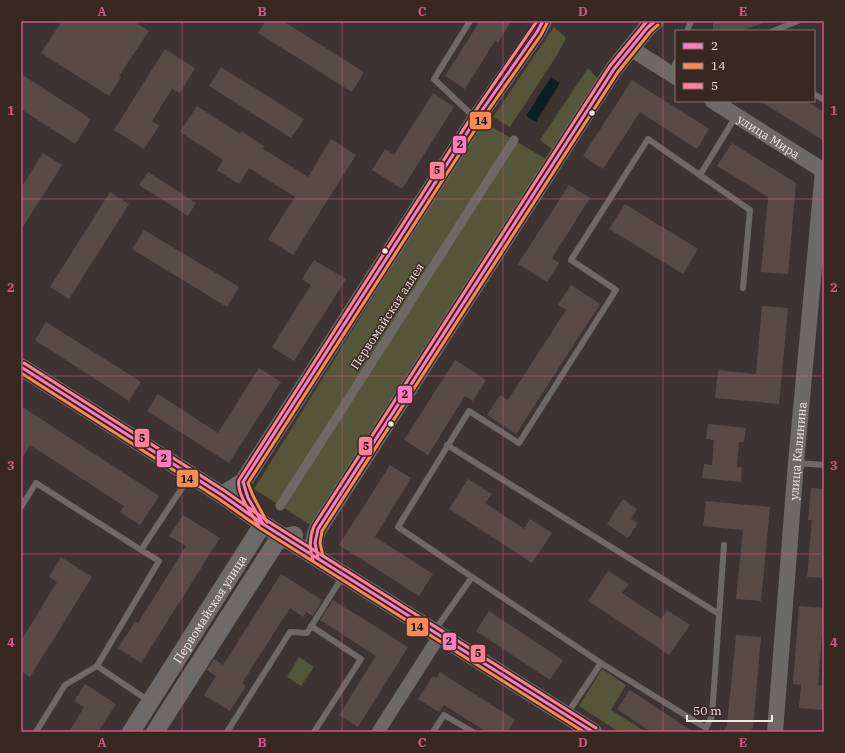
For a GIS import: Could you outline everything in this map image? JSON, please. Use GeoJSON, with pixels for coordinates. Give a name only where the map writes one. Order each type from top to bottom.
{"type":"FeatureCollection","features":[{"type":"Feature","properties":{"kind":"main road"},"geometry":{"type":"LineString","coordinates":[[222,495],[244,482],[476,118],[537,32],[543,21]]}},
{"type":"Feature","properties":{"kind":"main road"},"geometry":{"type":"LineString","coordinates":[[318,558],[314,543],[318,529],[614,69],[647,28],[655,21]]}},
{"type":"Feature","properties":{"kind":"main road"},"geometry":{"type":"LineString","coordinates":[[22,369],[222,495],[263,524],[593,732]]}},
{"type":"Feature","properties":{"kind":"main road"},"geometry":{"type":"LineString","coordinates":[[244,482],[248,498],[263,524]]}},
{"type":"Feature","properties":{"kind":"main road","name":"Первомайская улица"},"geometry":{"type":"LineString","coordinates":[[131,732],[263,524]]}},
{"type":"Feature","properties":{"kind":"main road"},"geometry":{"type":"LineString","coordinates":[[284,537],[318,529]]}},
{"type":"Feature","properties":{"kind":"main road","name":"Первомайская улица"},"geometry":{"type":"LineString","coordinates":[[155,732],[275,544],[284,537]]}},
{"type":"Feature","properties":{"kind":"street"},"geometry":{"type":"LineString","coordinates":[[630,48],[674,71]]}},
{"type":"Feature","properties":{"kind":"street","name":"улица Мира"},"geometry":{"type":"LineString","coordinates":[[715,102],[823,171]]}},
{"type":"Feature","properties":{"kind":"street","name":"Первомайская аллея"},"geometry":{"type":"LineString","coordinates":[[280,506],[514,140]]}},
{"type":"Feature","properties":{"kind":"street","name":"улица Калинина"},"geometry":{"type":"LineString","coordinates":[[775,732],[796,463],[823,171]]}},
{"type":"Feature","properties":{"kind":"street"},"geometry":{"type":"LineString","coordinates":[[378,732],[437,633]]}},
{"type":"Feature","properties":{"kind":"lane"},"geometry":{"type":"LineString","coordinates":[[470,21],[434,79],[476,118]]}},
{"type":"Feature","properties":{"kind":"lane"},"geometry":{"type":"LineString","coordinates":[[776,30],[798,21]]}},
{"type":"Feature","properties":{"kind":"lane"},"geometry":{"type":"LineString","coordinates":[[815,95],[824,100]]}},
{"type":"Feature","properties":{"kind":"lane"},"geometry":{"type":"LineString","coordinates":[[700,175],[736,116]]}},
{"type":"Feature","properties":{"kind":"lane"},"geometry":{"type":"LineString","coordinates":[[724,545],[712,716],[706,728],[601,663],[398,526],[469,411],[519,443],[616,290],[571,260],[648,139],[750,210],[744,288]]}},
{"type":"Feature","properties":{"kind":"lane"},"geometry":{"type":"LineString","coordinates":[[447,445],[719,614]]}},
{"type":"Feature","properties":{"kind":"lane"},"geometry":{"type":"LineString","coordinates":[[796,463],[824,466]]}},
{"type":"Feature","properties":{"kind":"lane"},"geometry":{"type":"LineString","coordinates":[[141,550],[190,476]]}},
{"type":"Feature","properties":{"kind":"lane"},"geometry":{"type":"LineString","coordinates":[[21,507],[36,482],[159,561],[97,666],[65,685],[36,732]]}},
{"type":"Feature","properties":{"kind":"lane"},"geometry":{"type":"LineString","coordinates":[[227,732],[290,632],[307,633],[344,575]]}},
{"type":"Feature","properties":{"kind":"lane"},"geometry":{"type":"LineString","coordinates":[[437,633],[472,577]]}},
{"type":"Feature","properties":{"kind":"lane"},"geometry":{"type":"LineString","coordinates":[[311,626],[361,659],[314,732]]}},
{"type":"Feature","properties":{"kind":"lane"},"geometry":{"type":"LineString","coordinates":[[566,715],[601,663]]}},
{"type":"Feature","properties":{"kind":"lane"},"geometry":{"type":"LineString","coordinates":[[97,666],[150,702]]}},
{"type":"Feature","properties":{"kind":"lane"},"geometry":{"type":"LineString","coordinates":[[433,732],[444,715],[474,732]]}},
{"type":"Feature","properties":{"kind":"green space"},"geometry":{"type":"Polygon","coordinates":[[[554,27],[566,38],[557,55],[510,127],[493,117],[554,27]]]}},
{"type":"Feature","properties":{"kind":"green space"},"geometry":{"type":"Polygon","coordinates":[[[588,68],[598,79],[553,150],[540,140],[588,68]]]}},
{"type":"Feature","properties":{"kind":"green space"},"geometry":{"type":"Polygon","coordinates":[[[482,121],[549,161],[312,526],[254,489],[482,121]]]}},
{"type":"Feature","properties":{"kind":"green space"},"geometry":{"type":"Polygon","coordinates":[[[299,657],[314,667],[301,686],[287,677],[299,657]]]}},
{"type":"Feature","properties":{"kind":"green space"},"geometry":{"type":"Polygon","coordinates":[[[602,669],[626,685],[611,710],[646,732],[619,732],[579,706],[602,669]]]}},
{"type":"Feature","properties":{"kind":"water"},"geometry":{"type":"Polygon","coordinates":[[[551,77],[560,83],[536,122],[526,116],[551,77]]]}},
{"type":"Feature","properties":{"kind":"building"},"geometry":{"type":"Polygon","coordinates":[[[62,21],[133,21],[149,31],[119,76],[121,77],[109,96],[41,53],[62,21]]]}},
{"type":"Feature","properties":{"kind":"building"},"geometry":{"type":"Polygon","coordinates":[[[266,21],[283,21],[364,72],[352,92],[258,33],[266,21]]]}},
{"type":"Feature","properties":{"kind":"building"},"geometry":{"type":"Polygon","coordinates":[[[480,21],[511,21],[498,43],[495,41],[465,89],[445,76],[480,21]]]}},
{"type":"Feature","properties":{"kind":"building"},"geometry":{"type":"Polygon","coordinates":[[[713,21],[765,22],[744,30],[713,30],[713,21]]]}},
{"type":"Feature","properties":{"kind":"building"},"geometry":{"type":"Polygon","coordinates":[[[165,49],[195,68],[180,93],[172,89],[152,121],[159,126],[144,149],[114,130],[165,49]]]}},
{"type":"Feature","properties":{"kind":"building"},"geometry":{"type":"Polygon","coordinates":[[[221,67],[304,119],[291,138],[209,86],[221,67]]]}},
{"type":"Feature","properties":{"kind":"building"},"geometry":{"type":"Polygon","coordinates":[[[21,74],[91,119],[75,144],[21,109],[21,74]]]}},
{"type":"Feature","properties":{"kind":"building"},"geometry":{"type":"Polygon","coordinates":[[[632,80],[709,129],[697,149],[640,112],[603,169],[583,156],[632,80]]]}},
{"type":"Feature","properties":{"kind":"building"},"geometry":{"type":"Polygon","coordinates":[[[433,93],[454,107],[402,189],[372,170],[385,149],[394,155],[433,93]]]}},
{"type":"Feature","properties":{"kind":"building"},"geometry":{"type":"Polygon","coordinates":[[[762,102],[808,102],[824,112],[824,141],[762,102]]]}},
{"type":"Feature","properties":{"kind":"building"},"geometry":{"type":"Polygon","coordinates":[[[197,106],[240,134],[241,131],[264,146],[262,148],[308,177],[331,139],[356,155],[293,255],[268,239],[295,197],[249,168],[239,184],[217,170],[223,160],[180,132],[197,106]]]}},
{"type":"Feature","properties":{"kind":"building"},"geometry":{"type":"Polygon","coordinates":[[[732,143],[796,183],[788,274],[761,272],[768,197],[717,166],[732,143]]]}},
{"type":"Feature","properties":{"kind":"building"},"geometry":{"type":"Polygon","coordinates":[[[43,153],[62,165],[21,230],[21,188],[43,153]]]}},
{"type":"Feature","properties":{"kind":"building"},"geometry":{"type":"Polygon","coordinates":[[[148,172],[196,203],[188,216],[139,185],[148,172]]]}},
{"type":"Feature","properties":{"kind":"building"},"geometry":{"type":"Polygon","coordinates":[[[569,185],[590,198],[552,258],[559,263],[547,282],[518,264],[569,185]]]}},
{"type":"Feature","properties":{"kind":"building"},"geometry":{"type":"Polygon","coordinates":[[[110,192],[129,204],[69,299],[50,287],[110,192]]]}},
{"type":"Feature","properties":{"kind":"building"},"geometry":{"type":"Polygon","coordinates":[[[625,204],[698,249],[683,274],[609,229],[625,204]]]}},
{"type":"Feature","properties":{"kind":"building"},"geometry":{"type":"Polygon","coordinates":[[[144,230],[239,287],[227,307],[132,249],[144,230]]]}},
{"type":"Feature","properties":{"kind":"building"},"geometry":{"type":"Polygon","coordinates":[[[314,260],[346,279],[294,361],[272,347],[311,285],[302,279],[314,260]]]}},
{"type":"Feature","properties":{"kind":"building"},"geometry":{"type":"Polygon","coordinates":[[[571,285],[600,304],[516,434],[487,415],[500,395],[508,400],[566,310],[558,305],[571,285]]]}},
{"type":"Feature","properties":{"kind":"building"},"geometry":{"type":"Polygon","coordinates":[[[762,306],[788,308],[779,404],[715,398],[718,370],[756,374],[762,306]]]}},
{"type":"Feature","properties":{"kind":"building"},"geometry":{"type":"Polygon","coordinates":[[[46,322],[141,382],[129,401],[35,340],[46,322]]]}},
{"type":"Feature","properties":{"kind":"building"},"geometry":{"type":"Polygon","coordinates":[[[455,360],[486,380],[473,401],[465,396],[428,455],[404,440],[455,360]]]}},
{"type":"Feature","properties":{"kind":"building"},"geometry":{"type":"Polygon","coordinates":[[[259,368],[281,382],[229,463],[147,411],[158,394],[218,433],[259,368]]]}},
{"type":"Feature","properties":{"kind":"building"},"geometry":{"type":"Polygon","coordinates":[[[21,406],[159,496],[140,525],[120,512],[124,506],[30,445],[21,460],[21,406]]]}},
{"type":"Feature","properties":{"kind":"building"},"geometry":{"type":"Polygon","coordinates":[[[708,424],[746,428],[744,442],[739,442],[737,467],[742,467],[741,482],[702,478],[704,464],[712,465],[714,440],[706,439],[708,424]]]}},
{"type":"Feature","properties":{"kind":"building"},"geometry":{"type":"Polygon","coordinates":[[[390,465],[411,478],[375,537],[433,574],[419,596],[339,545],[390,465]]]}},
{"type":"Feature","properties":{"kind":"building"},"geometry":{"type":"Polygon","coordinates":[[[468,479],[492,494],[485,503],[524,529],[530,519],[552,533],[532,563],[449,509],[468,479]]]}},
{"type":"Feature","properties":{"kind":"building"},"geometry":{"type":"Polygon","coordinates":[[[811,488],[824,489],[824,578],[807,577],[812,520],[808,520],[811,488]]]}},
{"type":"Feature","properties":{"kind":"building"},"geometry":{"type":"Polygon","coordinates":[[[623,499],[637,509],[631,519],[638,523],[628,538],[607,524],[623,499]]]}},
{"type":"Feature","properties":{"kind":"building"},"geometry":{"type":"Polygon","coordinates":[[[706,501],[770,507],[761,601],[736,599],[743,530],[703,526],[706,501]]]}},
{"type":"Feature","properties":{"kind":"building"},"geometry":{"type":"Polygon","coordinates":[[[183,515],[220,538],[141,663],[118,648],[135,622],[138,623],[186,546],[169,536],[183,515]]]}},
{"type":"Feature","properties":{"kind":"building"},"geometry":{"type":"Polygon","coordinates":[[[61,557],[92,577],[30,677],[21,671],[21,641],[57,582],[49,577],[61,557]]]}},
{"type":"Feature","properties":{"kind":"building"},"geometry":{"type":"Polygon","coordinates":[[[608,571],[629,584],[622,593],[661,619],[667,610],[690,625],[669,655],[588,601],[608,571]]]}},
{"type":"Feature","properties":{"kind":"building"},"geometry":{"type":"Polygon","coordinates":[[[281,574],[322,600],[313,616],[306,612],[303,617],[290,608],[242,683],[246,686],[230,711],[204,695],[216,676],[207,670],[214,659],[223,665],[281,574]]]}},
{"type":"Feature","properties":{"kind":"building"},"geometry":{"type":"Polygon","coordinates":[[[333,600],[408,647],[358,727],[339,715],[376,656],[320,620],[333,600]]]}},
{"type":"Feature","properties":{"kind":"building"},"geometry":{"type":"Polygon","coordinates":[[[799,606],[824,608],[818,685],[824,686],[824,710],[799,708],[801,685],[793,684],[799,606]]]}},
{"type":"Feature","properties":{"kind":"building"},"geometry":{"type":"Polygon","coordinates":[[[489,611],[563,660],[550,680],[476,631],[489,611]]]}},
{"type":"Feature","properties":{"kind":"building"},"geometry":{"type":"Polygon","coordinates":[[[736,635],[761,637],[753,728],[749,732],[723,732],[727,725],[736,635]]]}},
{"type":"Feature","properties":{"kind":"building"},"geometry":{"type":"Polygon","coordinates":[[[440,672],[515,720],[507,732],[487,732],[444,705],[439,712],[418,699],[433,676],[436,678],[440,672]]]}},
{"type":"Feature","properties":{"kind":"building"},"geometry":{"type":"Polygon","coordinates":[[[85,684],[116,704],[98,732],[69,732],[84,707],[74,701],[85,684]]]}},
{"type":"Feature","properties":{"kind":"building"},"geometry":{"type":"Polygon","coordinates":[[[630,690],[693,732],[651,732],[617,709],[630,690]]]}},
{"type":"Feature","properties":{"kind":"transit line","name":"5"},"geometry":{"type":"LineString","coordinates":[[259,526],[242,497],[239,480],[472,116],[537,21]]}},
{"type":"Feature","properties":{"kind":"transit line","name":"2"},"geometry":{"type":"LineString","coordinates":[[263,524],[248,498],[243,482],[476,119],[537,32],[543,21]]}},
{"type":"Feature","properties":{"kind":"transit line","name":"5"},"geometry":{"type":"LineString","coordinates":[[313,560],[310,543],[314,526],[610,66],[647,21]]}},
{"type":"Feature","properties":{"kind":"transit line","name":"2"},"geometry":{"type":"LineString","coordinates":[[318,558],[315,543],[318,529],[614,69],[647,28],[655,21]]}},
{"type":"Feature","properties":{"kind":"transit line","name":"14"},"geometry":{"type":"LineString","coordinates":[[267,522],[248,483],[480,122],[541,35],[547,23]]}},
{"type":"Feature","properties":{"kind":"transit line","name":"14"},"geometry":{"type":"LineString","coordinates":[[323,556],[320,543],[322,531],[618,72],[651,31],[658,25]]}},
{"type":"Feature","properties":{"kind":"transit line","name":"5"},"geometry":{"type":"LineString","coordinates":[[24,363],[225,491],[266,520],[596,728]]}},
{"type":"Feature","properties":{"kind":"transit line","name":"2"},"geometry":{"type":"LineString","coordinates":[[21,367],[222,495],[263,524],[593,732]]}},
{"type":"Feature","properties":{"kind":"transit line","name":"14"},"geometry":{"type":"LineString","coordinates":[[21,373],[219,499],[260,528],[584,732]]}}]}
